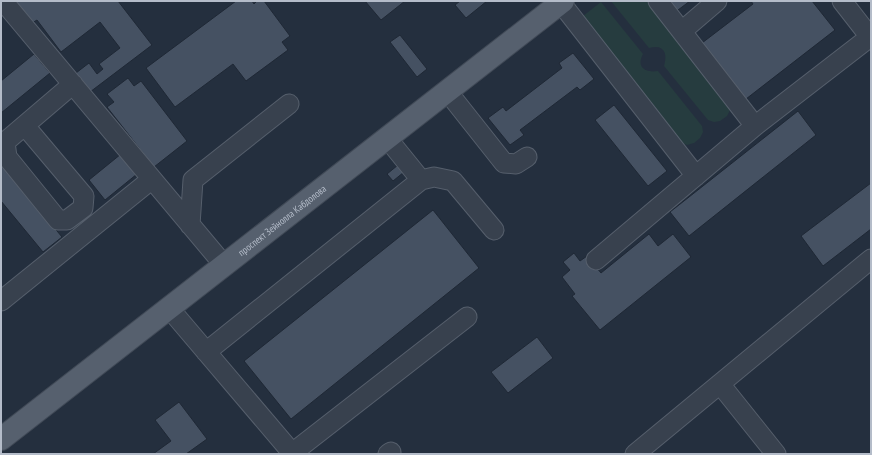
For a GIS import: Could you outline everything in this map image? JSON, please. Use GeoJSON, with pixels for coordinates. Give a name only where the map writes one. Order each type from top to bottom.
{"type":"FeatureCollection","features":[{"type":"Feature","properties":{"kind":"main road","name":"проспект Зейнолла Кабдолова"},"geometry":{"type":"LineString","coordinates":[[1,439],[562,2]]}},
{"type":"Feature","properties":{"kind":"lane"},"geometry":{"type":"LineString","coordinates":[[3,1],[224,265]]}},
{"type":"Feature","properties":{"kind":"lane"},"geometry":{"type":"LineString","coordinates":[[658,1],[756,126]]}},
{"type":"Feature","properties":{"kind":"lane"},"geometry":{"type":"LineString","coordinates":[[682,31],[717,1]]}},
{"type":"Feature","properties":{"kind":"lane"},"geometry":{"type":"LineString","coordinates":[[596,260],[756,126],[870,37],[842,1]]}},
{"type":"Feature","properties":{"kind":"lane"},"geometry":{"type":"LineString","coordinates":[[562,2],[696,176]]}},
{"type":"Feature","properties":{"kind":"lane"},"geometry":{"type":"LineString","coordinates":[[25,126],[84,196],[83,208],[67,220],[58,220],[7,157],[5,142],[73,84]]}},
{"type":"Feature","properties":{"kind":"lane"},"geometry":{"type":"LineString","coordinates":[[447,92],[504,163],[516,164],[527,157]]}},
{"type":"Feature","properties":{"kind":"lane"},"geometry":{"type":"LineString","coordinates":[[190,225],[193,180],[289,104]]}},
{"type":"Feature","properties":{"kind":"lane"},"geometry":{"type":"LineString","coordinates":[[387,138],[421,180]]}},
{"type":"Feature","properties":{"kind":"lane"},"geometry":{"type":"LineString","coordinates":[[206,352],[421,180],[434,176],[453,180],[494,230]]}},
{"type":"Feature","properties":{"kind":"lane"},"geometry":{"type":"LineString","coordinates":[[1,301],[152,179]]}},
{"type":"Feature","properties":{"kind":"lane"},"geometry":{"type":"LineString","coordinates":[[635,454],[871,260]]}},
{"type":"Feature","properties":{"kind":"lane"},"geometry":{"type":"LineString","coordinates":[[169,308],[292,454],[467,317]]}},
{"type":"Feature","properties":{"kind":"lane"},"geometry":{"type":"LineString","coordinates":[[720,384],[776,454]]}},
{"type":"Feature","properties":{"kind":"green space"},"geometry":{"type":"Polygon","coordinates":[[[611,1],[648,1],[728,102],[730,110],[727,116],[720,121],[714,122],[708,120],[664,66],[664,51],[658,47],[649,48],[611,1]]]}},
{"type":"Feature","properties":{"kind":"green space"},"geometry":{"type":"Polygon","coordinates":[[[601,2],[643,54],[641,66],[649,71],[658,71],[702,126],[703,132],[700,138],[694,143],[687,145],[680,142],[578,20],[601,2]]]}},
{"type":"Feature","properties":{"kind":"building"},"geometry":{"type":"Polygon","coordinates":[[[15,1],[118,1],[152,45],[90,92],[76,73],[89,63],[97,74],[103,69],[99,64],[120,48],[100,22],[61,52],[37,20],[32,23],[15,1]]]}},
{"type":"Feature","properties":{"kind":"building"},"geometry":{"type":"Polygon","coordinates":[[[236,1],[252,1],[254,4],[257,1],[264,1],[290,36],[282,42],[288,50],[246,81],[233,64],[175,107],[146,68],[236,1]]]}},
{"type":"Feature","properties":{"kind":"building"},"geometry":{"type":"Polygon","coordinates":[[[365,1],[405,1],[381,20],[365,1]]]}},
{"type":"Feature","properties":{"kind":"building"},"geometry":{"type":"Polygon","coordinates":[[[460,1],[487,1],[466,18],[455,5],[460,1]]]}},
{"type":"Feature","properties":{"kind":"building"},"geometry":{"type":"Polygon","coordinates":[[[665,1],[690,1],[674,13],[665,1]]]}},
{"type":"Feature","properties":{"kind":"building"},"geometry":{"type":"Polygon","coordinates":[[[751,1],[812,1],[835,30],[746,99],[702,43],[753,4],[751,1]]]}},
{"type":"Feature","properties":{"kind":"building"},"geometry":{"type":"Polygon","coordinates":[[[400,35],[427,69],[417,77],[390,42],[400,35]]]}},
{"type":"Feature","properties":{"kind":"building"},"geometry":{"type":"Polygon","coordinates":[[[573,53],[594,79],[580,90],[577,87],[520,130],[524,135],[510,145],[488,118],[503,107],[506,111],[562,68],[559,63],[573,53]]]}},
{"type":"Feature","properties":{"kind":"building"},"geometry":{"type":"Polygon","coordinates":[[[34,54],[50,73],[1,113],[1,81],[34,54]]]}},
{"type":"Feature","properties":{"kind":"building"},"geometry":{"type":"Polygon","coordinates":[[[128,78],[134,86],[141,81],[187,141],[154,167],[107,107],[114,102],[107,94],[128,78]]]}},
{"type":"Feature","properties":{"kind":"building"},"geometry":{"type":"Polygon","coordinates":[[[614,105],[667,171],[648,186],[595,120],[614,105]]]}},
{"type":"Feature","properties":{"kind":"building"},"geometry":{"type":"Polygon","coordinates":[[[798,111],[816,135],[689,236],[670,212],[798,111]]]}},
{"type":"Feature","properties":{"kind":"building"},"geometry":{"type":"Polygon","coordinates":[[[121,154],[137,174],[105,200],[89,180],[121,154]]]}},
{"type":"Feature","properties":{"kind":"building"},"geometry":{"type":"Polygon","coordinates":[[[1,163],[62,237],[43,252],[1,201],[1,163]]]}},
{"type":"Feature","properties":{"kind":"building"},"geometry":{"type":"Polygon","coordinates":[[[398,165],[404,172],[393,181],[387,174],[398,165]]]}},
{"type":"Feature","properties":{"kind":"building"},"geometry":{"type":"Polygon","coordinates":[[[871,183],[871,229],[823,266],[801,236],[871,183]]]}},
{"type":"Feature","properties":{"kind":"building"},"geometry":{"type":"Polygon","coordinates":[[[433,210],[479,268],[291,419],[244,361],[433,210]]]}},
{"type":"Feature","properties":{"kind":"building"},"geometry":{"type":"Polygon","coordinates":[[[649,234],[658,246],[673,234],[691,257],[600,330],[572,296],[575,294],[562,277],[570,270],[563,262],[574,253],[580,261],[587,256],[601,273],[649,234]]]}},
{"type":"Feature","properties":{"kind":"building"},"geometry":{"type":"Polygon","coordinates":[[[537,337],[553,358],[508,393],[491,372],[537,337]]]}},
{"type":"Feature","properties":{"kind":"building"},"geometry":{"type":"Polygon","coordinates":[[[179,402],[207,439],[186,454],[153,454],[171,441],[155,420],[179,402]]]}}]}
